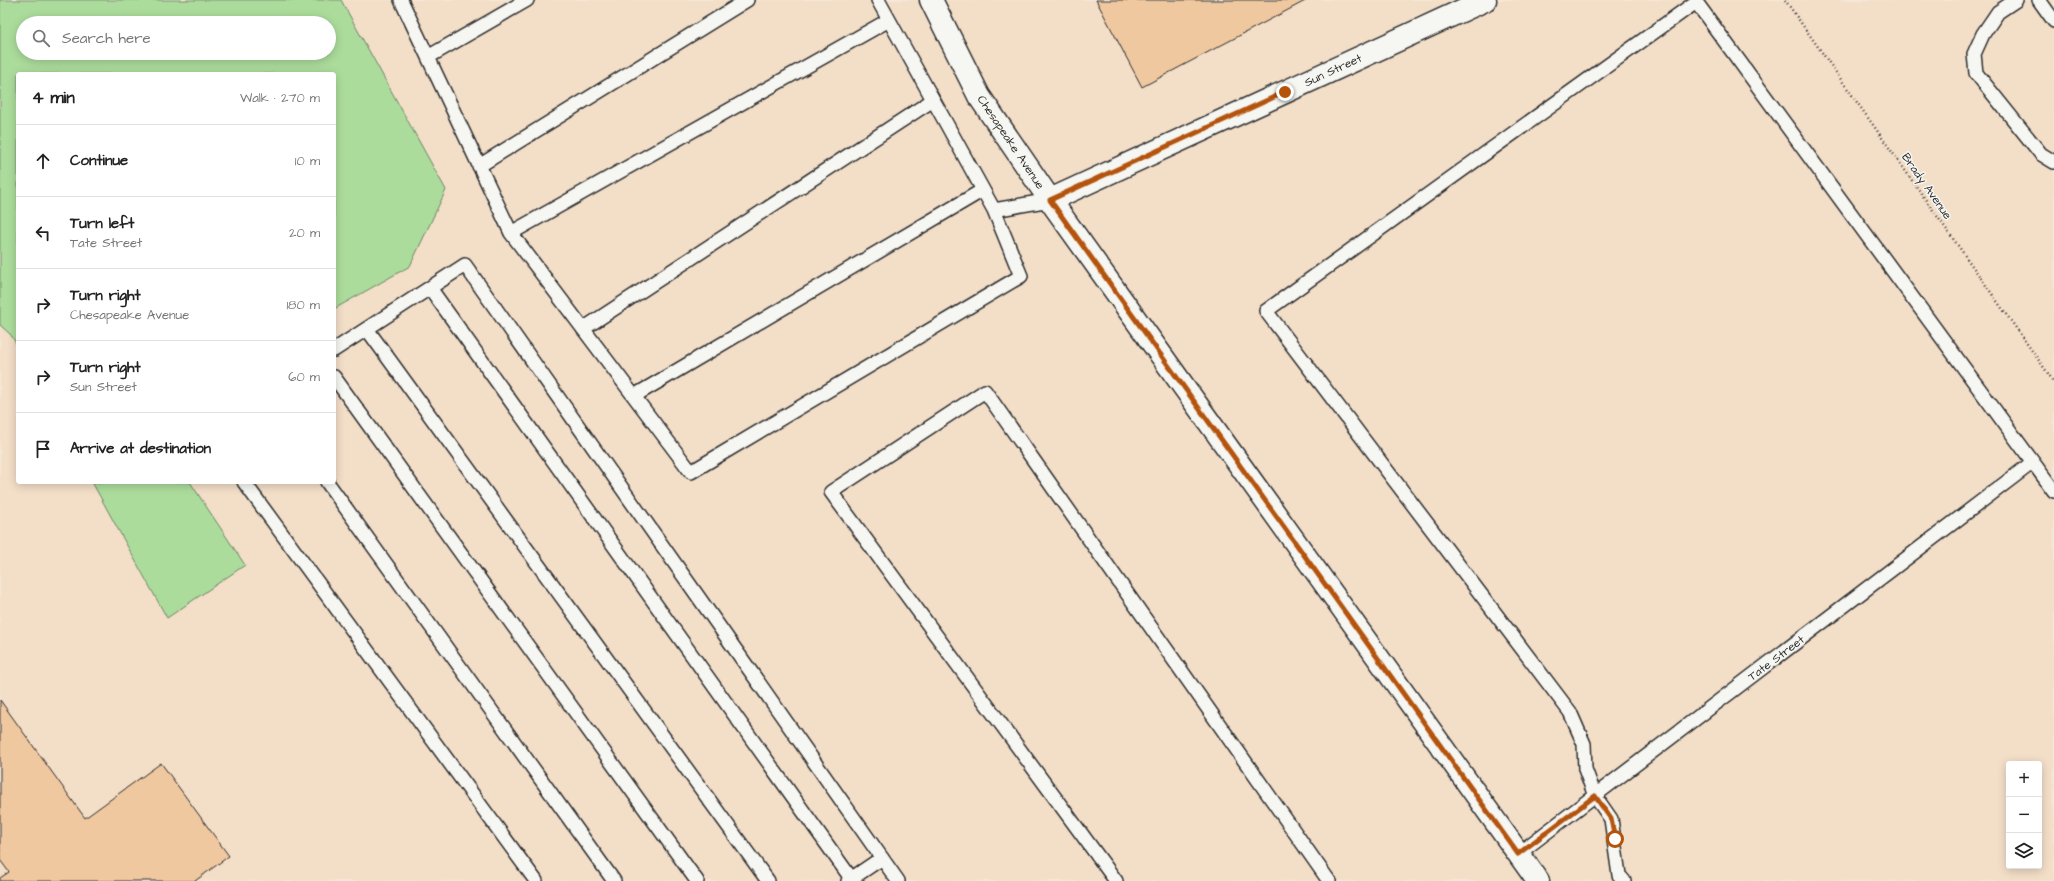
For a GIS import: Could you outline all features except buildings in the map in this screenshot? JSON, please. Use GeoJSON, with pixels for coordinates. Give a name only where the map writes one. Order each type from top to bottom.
{"type":"FeatureCollection","features":[{"type":"Feature","properties":{"kind":"street","name":"Chesapeake Avenue"},"geometry":{"type":"LineString","coordinates":[[931,0],[979,96],[1050,200],[1538,881]]}},
{"type":"Feature","properties":{"kind":"street","name":"Sun Street"},"geometry":{"type":"LineString","coordinates":[[1050,200],[1485,0]]}},
{"type":"Feature","properties":{"kind":"lane"},"geometry":{"type":"LineString","coordinates":[[401,0],[511,233],[691,472],[1021,276],[994,210],[878,0]]}},
{"type":"Feature","properties":{"kind":"lane"},"geometry":{"type":"LineString","coordinates":[[428,57],[527,0]]}},
{"type":"Feature","properties":{"kind":"lane"},"geometry":{"type":"LineString","coordinates":[[480,166],[747,0]]}},
{"type":"Feature","properties":{"kind":"lane"},"geometry":{"type":"LineString","coordinates":[[2016,0],[1998,12],[1983,34],[1974,54],[1976,73],[2041,154],[2054,162]]}},
{"type":"Feature","properties":{"kind":"lane"},"geometry":{"type":"LineString","coordinates":[[2039,0],[2054,21]]}},
{"type":"Feature","properties":{"kind":"lane"},"geometry":{"type":"LineString","coordinates":[[1624,881],[1619,875],[1611,819],[1595,796],[1585,769],[1584,744],[1570,712],[1266,311],[1696,2],[2054,491]]}},
{"type":"Feature","properties":{"kind":"lane"},"geometry":{"type":"LineString","coordinates":[[511,233],[889,20]]}},
{"type":"Feature","properties":{"kind":"lane"},"geometry":{"type":"LineString","coordinates":[[583,329],[933,100]]}},
{"type":"Feature","properties":{"kind":"lane"},"geometry":{"type":"LineString","coordinates":[[634,396],[983,190]]}},
{"type":"Feature","properties":{"kind":"lane"},"geometry":{"type":"LineString","coordinates":[[994,210],[1050,200]]}},
{"type":"Feature","properties":{"kind":"lane"},"geometry":{"type":"LineString","coordinates":[[336,349],[465,265],[898,881]]}},
{"type":"Feature","properties":{"kind":"lane"},"geometry":{"type":"LineString","coordinates":[[430,288],[851,880],[882,858]]}},
{"type":"Feature","properties":{"kind":"lane"},"geometry":{"type":"LineString","coordinates":[[367,329],[768,881]]}},
{"type":"Feature","properties":{"kind":"lane"},"geometry":{"type":"LineString","coordinates":[[336,380],[697,881]]}},
{"type":"Feature","properties":{"kind":"lane"},"geometry":{"type":"LineString","coordinates":[[1116,881],[831,492],[985,391],[1329,881]]}},
{"type":"Feature","properties":{"kind":"lane","name":"Tate Street"},"geometry":{"type":"LineString","coordinates":[[1518,854],[2033,462]]}},
{"type":"Feature","properties":{"kind":"lane"},"geometry":{"type":"LineString","coordinates":[[245,484],[536,881]]}},
{"type":"Feature","properties":{"kind":"lane"},"geometry":{"type":"LineString","coordinates":[[328,484],[614,881]]}},
{"type":"Feature","properties":{"kind":"path","name":"Brady Avenue"},"geometry":{"type":"LineString","coordinates":[[1785,0],[2054,382]]}},
{"type":"Feature","properties":{"kind":"shaded area"},"geometry":{"type":"Polygon","coordinates":[[[119,0],[2054,0],[2054,881],[0,881],[0,115],[16,100],[16,484],[336,484],[336,72],[334,72],[331,60],[336,60],[336,16],[265,16],[119,0]]]}},
{"type":"Feature","properties":{"kind":"green space"},"geometry":{"type":"Polygon","coordinates":[[[0,0],[341,0],[446,190],[410,266],[336,308],[336,72],[16,72],[16,344],[11,335],[0,325],[0,0]]]}},
{"type":"Feature","properties":{"kind":"green space"},"geometry":{"type":"Polygon","coordinates":[[[93,484],[191,484],[245,565],[167,618],[93,484]]]}},
{"type":"Feature","properties":{"kind":"route"},"geometry":{"type":"LineString","coordinates":[[1285,92],[1050,200],[1518,854],[1595,796],[1611,819],[1615,839]]}}]}
